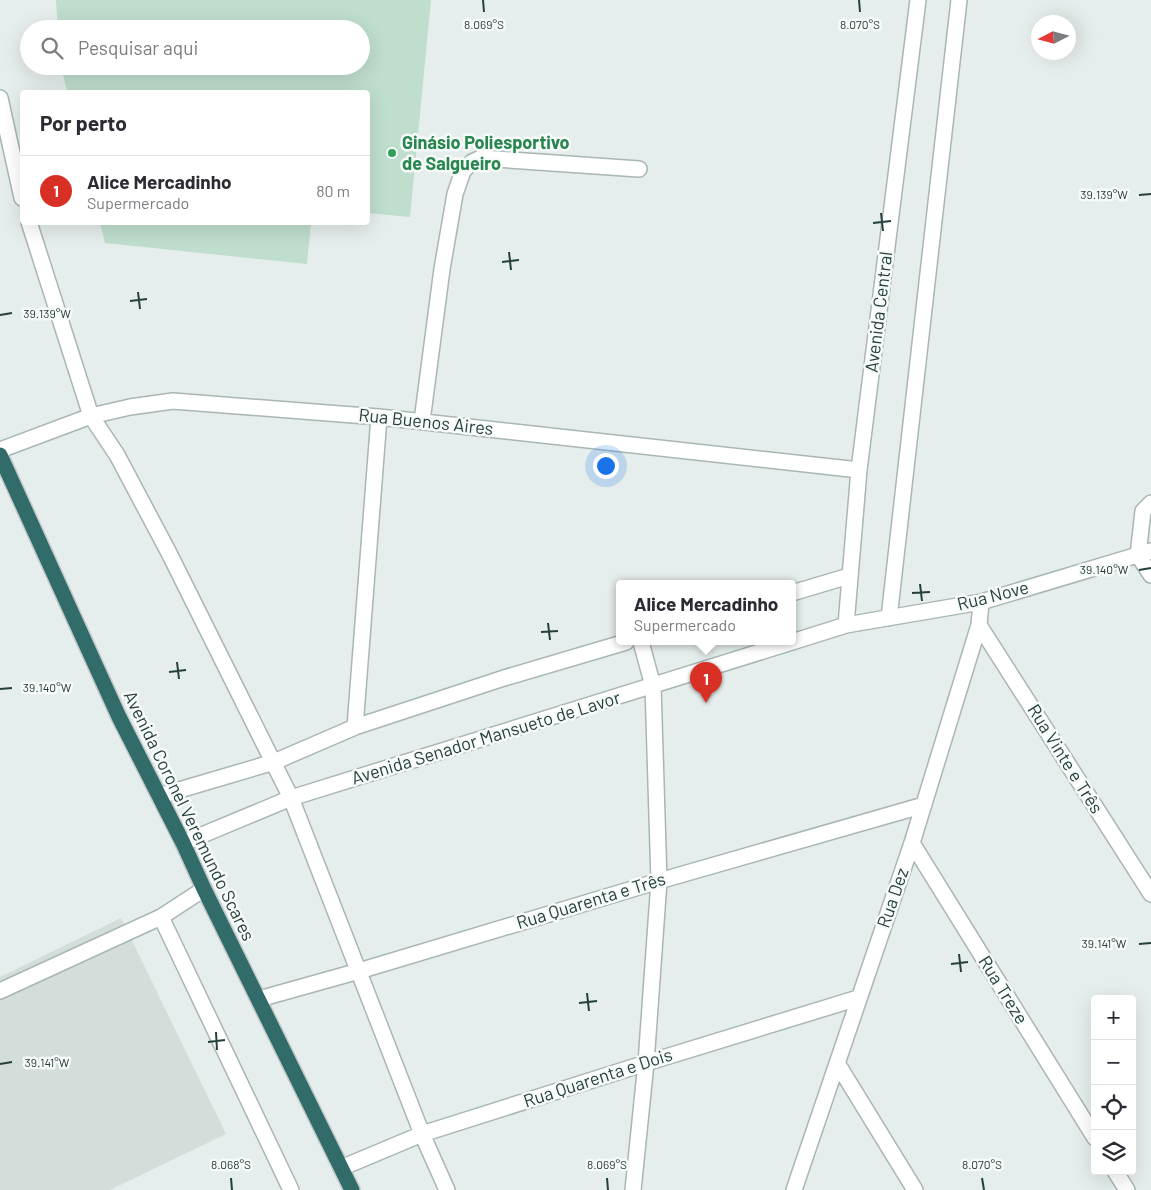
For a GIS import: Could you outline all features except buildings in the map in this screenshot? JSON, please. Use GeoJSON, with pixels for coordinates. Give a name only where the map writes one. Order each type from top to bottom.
{"type":"FeatureCollection","features":[{"type":"Feature","properties":{"kind":"highway","name":"Avenida Coronel Veremundo Scares"},"geometry":{"type":"LineString","coordinates":[[0,455],[119,717],[183,843],[352,1190]]}},
{"type":"Feature","properties":{"kind":"street","name":"Avenida Central"},"geometry":{"type":"LineString","coordinates":[[846,625],[859,470],[918,0]]}},
{"type":"Feature","properties":{"kind":"street"},"geometry":{"type":"LineString","coordinates":[[889,618],[959,0]]}},
{"type":"Feature","properties":{"kind":"street"},"geometry":{"type":"LineString","coordinates":[[0,98],[20,189]]}},
{"type":"Feature","properties":{"kind":"street"},"geometry":{"type":"LineString","coordinates":[[422,421],[444,260],[455,194],[463,171],[472,162],[481,158],[639,169]]}},
{"type":"Feature","properties":{"kind":"street"},"geometry":{"type":"LineString","coordinates":[[30,225],[92,416],[117,455],[160,537],[291,798],[422,1134],[447,1190]]}},
{"type":"Feature","properties":{"kind":"street","name":"Rua Buenos Aires"},"geometry":{"type":"LineString","coordinates":[[0,450],[92,416],[130,407],[173,402],[422,421],[859,470]]}},
{"type":"Feature","properties":{"kind":"street"},"geometry":{"type":"LineString","coordinates":[[355,727],[379,417]]}},
{"type":"Feature","properties":{"kind":"street"},"geometry":{"type":"LineString","coordinates":[[1151,503],[1143,511],[1145,553],[1151,575]]}},
{"type":"Feature","properties":{"kind":"street","name":"Rua Nove"},"geometry":{"type":"LineString","coordinates":[[846,625],[980,602],[1145,553]]}},
{"type":"Feature","properties":{"kind":"street"},"geometry":{"type":"LineString","coordinates":[[796,592],[849,576]]}},
{"type":"Feature","properties":{"kind":"street","name":"Rua Dez"},"geometry":{"type":"LineString","coordinates":[[794,1190],[912,843],[980,624],[980,602]]}},
{"type":"Feature","properties":{"kind":"street","name":"Rua Vinte e Três"},"geometry":{"type":"LineString","coordinates":[[980,624],[1151,894]]}},
{"type":"Feature","properties":{"kind":"street","name":"Avenida Senador Mansueto de Lavor"},"geometry":{"type":"LineString","coordinates":[[796,641],[846,625]]}},
{"type":"Feature","properties":{"kind":"street"},"geometry":{"type":"LineString","coordinates":[[159,796],[274,762],[355,727],[504,678],[616,645]]}},
{"type":"Feature","properties":{"kind":"street"},"geometry":{"type":"LineString","coordinates":[[633,1190],[646,1062],[659,881],[653,686],[642,645]]}},
{"type":"Feature","properties":{"kind":"street","name":"Avenida Senador Mansueto de Lavor"},"geometry":{"type":"LineString","coordinates":[[183,843],[291,798],[783,645]]}},
{"type":"Feature","properties":{"kind":"street","name":"Rua Quarenta e Três"},"geometry":{"type":"LineString","coordinates":[[259,999],[924,805]]}},
{"type":"Feature","properties":{"kind":"street","name":"Rua Treze"},"geometry":{"type":"LineString","coordinates":[[912,843],[1091,1132]]}},
{"type":"Feature","properties":{"kind":"street"},"geometry":{"type":"LineString","coordinates":[[0,991],[161,917],[204,889]]}},
{"type":"Feature","properties":{"kind":"street"},"geometry":{"type":"LineString","coordinates":[[161,917],[291,1190]]}},
{"type":"Feature","properties":{"kind":"street","name":"Rua Quarenta e Dois"},"geometry":{"type":"LineString","coordinates":[[341,1168],[422,1134],[646,1062],[858,998]]}},
{"type":"Feature","properties":{"kind":"street"},"geometry":{"type":"LineString","coordinates":[[836,1063],[915,1190]]}},
{"type":"Feature","properties":{"kind":"street"},"geometry":{"type":"LineString","coordinates":[[1118,1175],[1127,1190]]}},
{"type":"Feature","properties":{"kind":"shaded area"},"geometry":{"type":"Polygon","coordinates":[[[121,918],[226,1134],[110,1190],[0,1190],[0,977],[121,918]]]}},
{"type":"Feature","properties":{"kind":"green space","name":"Ginásio Poliesportivo de Salgueiro"},"geometry":{"type":"Polygon","coordinates":[[[56,0],[431,0],[410,217],[370,213],[370,90],[67,90],[63,75],[370,75],[370,20],[57,20],[56,0]]]}},
{"type":"Feature","properties":{"kind":"green space"},"geometry":{"type":"Polygon","coordinates":[[[100,225],[311,225],[307,264],[105,243],[100,225]]]}},
{"type":"Feature","properties":{"kind":"place","name":"Ginásio Poliesportivo de Salgueiro"},"geometry":{"type":"Point","coordinates":[392,153]}},
{"type":"Feature","properties":{"kind":"place","name":"Alice Mercadinho"},"geometry":{"type":"Point","coordinates":[706,703]}}]}
